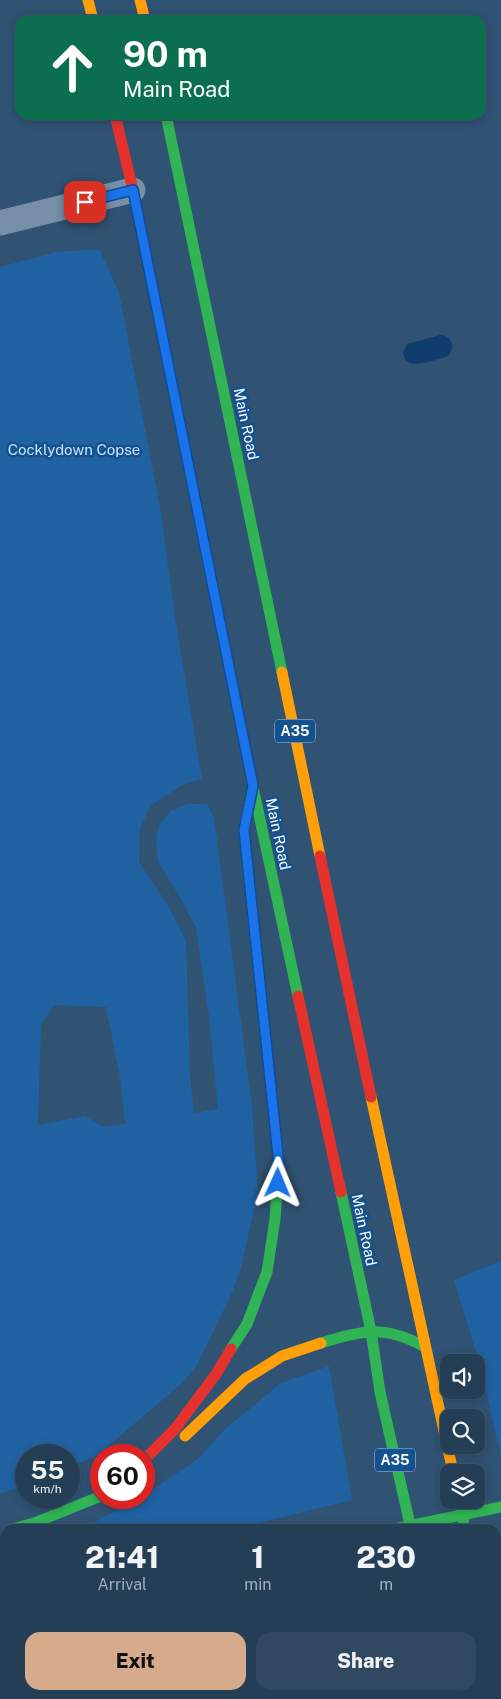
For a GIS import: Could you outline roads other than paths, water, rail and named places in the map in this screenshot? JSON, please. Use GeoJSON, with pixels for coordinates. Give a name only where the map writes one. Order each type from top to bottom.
{"type":"FeatureCollection","features":[{"type":"Feature","properties":{"kind":"main road"},"geometry":{"type":"LineString","coordinates":[[88,0],[92,15]]}},
{"type":"Feature","properties":{"kind":"main road"},"geometry":{"type":"LineString","coordinates":[[140,0],[144,15]]}},
{"type":"Feature","properties":{"kind":"main road","name":"Main Road"},"geometry":{"type":"LineString","coordinates":[[116,120],[133,190],[253,786],[371,1332],[380,1392],[410,1524]]}},
{"type":"Feature","properties":{"kind":"main road","name":"Main Road"},"geometry":{"type":"LineString","coordinates":[[167,120],[349,996],[451,1464]]}},
{"type":"Feature","properties":{"kind":"main road"},"geometry":{"type":"LineString","coordinates":[[155,1449],[175,1428],[216,1374],[247,1324],[267,1272],[275,1219],[279,1165],[244,830],[253,786]]}},
{"type":"Feature","properties":{"kind":"main road"},"geometry":{"type":"LineString","coordinates":[[155,1461],[202,1422],[245,1380],[282,1356],[341,1337],[371,1332],[387,1332],[407,1337],[425,1347]]}},
{"type":"Feature","properties":{"kind":"main road"},"geometry":{"type":"LineString","coordinates":[[380,1392],[391,1490]]}},
{"type":"Feature","properties":{"kind":"main road"},"geometry":{"type":"LineString","coordinates":[[30,1524],[90,1500]]}},
{"type":"Feature","properties":{"kind":"main road"},"geometry":{"type":"LineString","coordinates":[[400,1524],[501,1507]]}},
{"type":"Feature","properties":{"kind":"main road"},"geometry":{"type":"LineString","coordinates":[[461,1509],[464,1524]]}},
{"type":"Feature","properties":{"kind":"street"},"geometry":{"type":"LineString","coordinates":[[0,224],[133,190]]}},
{"type":"Feature","properties":{"kind":"park label","name":"Cocklydown Copse"},"geometry":{"type":"Point","coordinates":[74,450]}}]}
